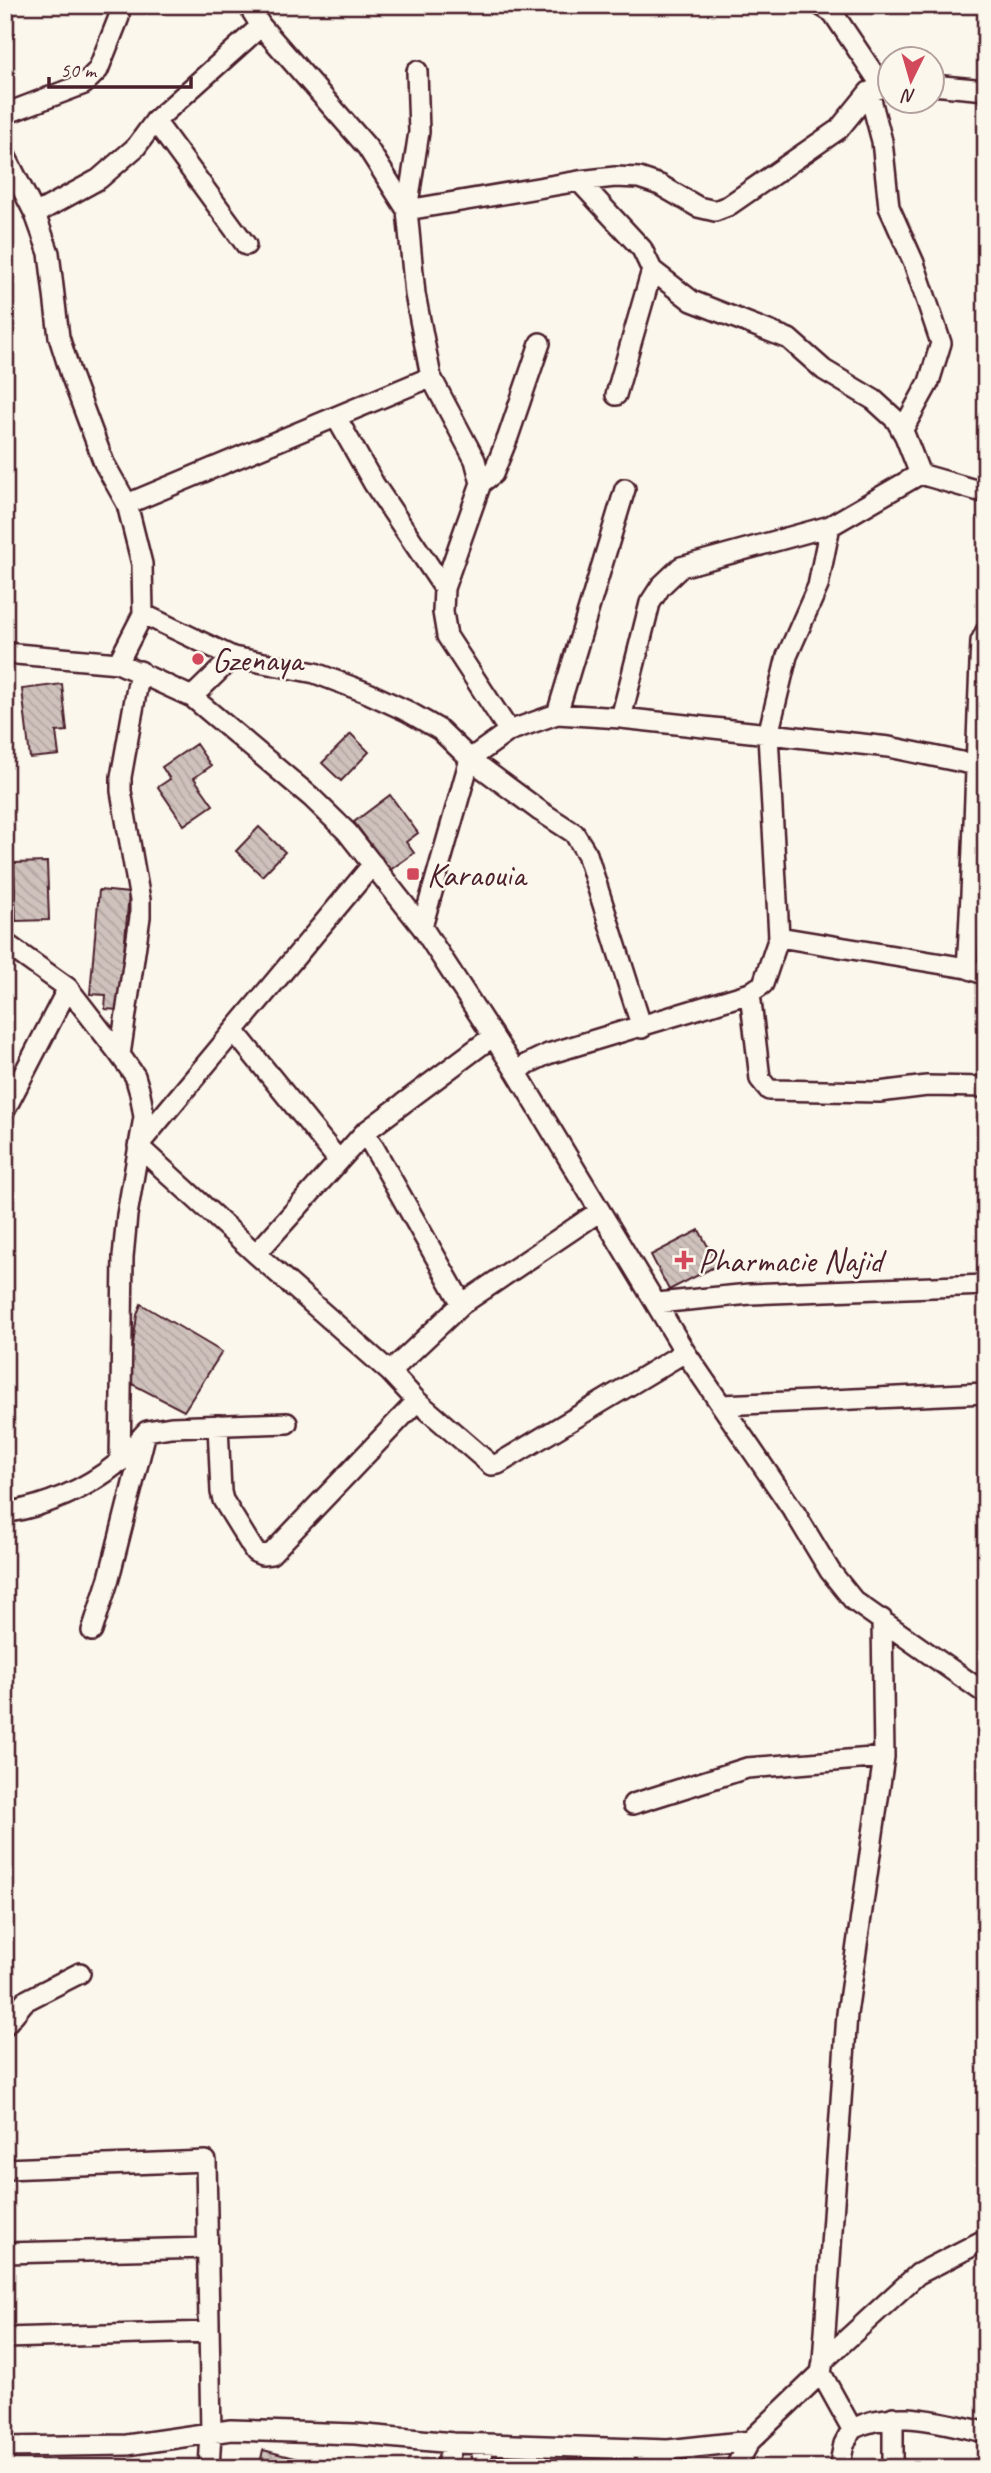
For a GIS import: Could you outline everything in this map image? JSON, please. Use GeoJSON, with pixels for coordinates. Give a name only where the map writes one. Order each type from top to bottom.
{"type":"FeatureCollection","features":[{"type":"Feature","properties":{"kind":"street"},"geometry":{"type":"LineString","coordinates":[[248,5],[261,26],[367,147],[407,210]]}},
{"type":"Feature","properties":{"kind":"street"},"geometry":{"type":"LineString","coordinates":[[820,5],[833,13],[876,82]]}},
{"type":"Feature","properties":{"kind":"street"},"geometry":{"type":"LineString","coordinates":[[5,114],[83,84],[97,70],[119,17]]}},
{"type":"Feature","properties":{"kind":"street"},"geometry":{"type":"LineString","coordinates":[[35,214],[99,178],[136,147],[155,121],[261,26]]}},
{"type":"Feature","properties":{"kind":"street"},"geometry":{"type":"LineString","coordinates":[[417,71],[419,132],[407,210],[415,294],[430,377],[475,460],[481,483]]}},
{"type":"Feature","properties":{"kind":"street"},"geometry":{"type":"LineString","coordinates":[[946,86],[986,90]]}},
{"type":"Feature","properties":{"kind":"street"},"geometry":{"type":"LineString","coordinates":[[407,210],[615,177],[639,178],[660,185],[698,207],[715,211],[728,206],[839,130],[876,92]]}},
{"type":"Feature","properties":{"kind":"street"},"geometry":{"type":"LineString","coordinates":[[881,116],[889,207],[914,263],[941,343],[929,382],[902,431]]}},
{"type":"Feature","properties":{"kind":"street"},"geometry":{"type":"LineString","coordinates":[[155,121],[246,246]]}},
{"type":"Feature","properties":{"kind":"street"},"geometry":{"type":"LineString","coordinates":[[5,155],[35,214],[49,253],[59,337],[104,463],[127,504],[142,564],[142,614],[118,663]]}},
{"type":"Feature","properties":{"kind":"street"},"geometry":{"type":"LineString","coordinates":[[579,181],[642,249],[653,270],[692,301],[789,339],[824,370],[874,400],[896,420],[920,474]]}},
{"type":"Feature","properties":{"kind":"street"},"geometry":{"type":"LineString","coordinates":[[616,396],[653,270]]}},
{"type":"Feature","properties":{"kind":"street"},"geometry":{"type":"LineString","coordinates":[[509,731],[447,636],[443,612],[444,588],[481,483],[493,474],[508,437],[540,343]]}},
{"type":"Feature","properties":{"kind":"street"},"geometry":{"type":"LineString","coordinates":[[127,504],[430,377]]}},
{"type":"Feature","properties":{"kind":"street"},"geometry":{"type":"LineString","coordinates":[[337,417],[374,484],[444,588]]}},
{"type":"Feature","properties":{"kind":"street"},"geometry":{"type":"LineString","coordinates":[[621,718],[650,603],[661,586],[681,567],[830,526],[920,474],[986,493]]}},
{"type":"Feature","properties":{"kind":"street"},"geometry":{"type":"LineString","coordinates":[[557,714],[625,489]]}},
{"type":"Feature","properties":{"kind":"street"},"geometry":{"type":"LineString","coordinates":[[517,1073],[527,1064],[548,1054],[642,1028],[750,993],[763,984],[779,937],[768,735],[788,656],[818,586],[830,526]]}},
{"type":"Feature","properties":{"kind":"street"},"geometry":{"type":"LineString","coordinates":[[142,614],[233,657],[315,673],[368,692],[440,730],[470,759],[574,833],[587,854],[642,1028]]}},
{"type":"Feature","properties":{"kind":"street"},"geometry":{"type":"LineString","coordinates":[[967,968],[981,766],[984,638]]}},
{"type":"Feature","properties":{"kind":"street"},"geometry":{"type":"LineString","coordinates":[[5,653],[118,663],[192,697],[311,797],[347,832],[422,927],[517,1073],[685,1352],[795,1513],[830,1571],[854,1601],[986,1694]]}},
{"type":"Feature","properties":{"kind":"street"},"geometry":{"type":"LineString","coordinates":[[192,697],[233,657]]}},
{"type":"Feature","properties":{"kind":"street"},"geometry":{"type":"LineString","coordinates":[[120,1055],[140,917],[140,900],[121,791],[121,777],[140,671]]}},
{"type":"Feature","properties":{"kind":"street"},"geometry":{"type":"LineString","coordinates":[[422,927],[470,759],[509,731],[557,714],[621,718],[888,747],[981,766]]}},
{"type":"Feature","properties":{"kind":"street"},"geometry":{"type":"LineString","coordinates":[[138,1146],[373,864]]}},
{"type":"Feature","properties":{"kind":"street"},"geometry":{"type":"LineString","coordinates":[[779,937],[967,968],[986,975]]}},
{"type":"Feature","properties":{"kind":"street"},"geometry":{"type":"LineString","coordinates":[[5,943],[68,988],[135,1076],[140,1093],[144,1117],[123,1256],[120,1462]]}},
{"type":"Feature","properties":{"kind":"street"},"geometry":{"type":"LineString","coordinates":[[7,1100],[68,988]]}},
{"type":"Feature","properties":{"kind":"street"},"geometry":{"type":"LineString","coordinates":[[750,993],[760,1079],[769,1090],[879,1092],[927,1086],[986,1087]]}},
{"type":"Feature","properties":{"kind":"street"},"geometry":{"type":"LineString","coordinates":[[234,1031],[339,1161]]}},
{"type":"Feature","properties":{"kind":"street"},"geometry":{"type":"LineString","coordinates":[[256,1254],[365,1132],[492,1037]]}},
{"type":"Feature","properties":{"kind":"street"},"geometry":{"type":"LineString","coordinates":[[365,1132],[462,1304]]}},
{"type":"Feature","properties":{"kind":"street"},"geometry":{"type":"LineString","coordinates":[[138,1146],[390,1372],[417,1401],[491,1465],[498,1464],[685,1352]]}},
{"type":"Feature","properties":{"kind":"street"},"geometry":{"type":"LineString","coordinates":[[390,1372],[462,1304],[600,1211]]}},
{"type":"Feature","properties":{"kind":"street"},"geometry":{"type":"LineString","coordinates":[[657,1303],[750,1294],[986,1284]]}},
{"type":"Feature","properties":{"kind":"street"},"geometry":{"type":"LineString","coordinates":[[721,1405],[986,1393]]}},
{"type":"Feature","properties":{"kind":"street"},"geometry":{"type":"LineString","coordinates":[[218,1425],[223,1500],[255,1552],[262,1555],[271,1554],[417,1401]]}},
{"type":"Feature","properties":{"kind":"street"},"geometry":{"type":"LineString","coordinates":[[7,1514],[57,1499],[76,1490],[120,1462],[147,1431],[171,1427],[287,1423]]}},
{"type":"Feature","properties":{"kind":"street"},"geometry":{"type":"LineString","coordinates":[[92,1630],[109,1578],[147,1431]]}},
{"type":"Feature","properties":{"kind":"street"},"geometry":{"type":"LineString","coordinates":[[852,2429],[822,2367],[847,2014],[884,1757],[881,1619]]}},
{"type":"Feature","properties":{"kind":"street"},"geometry":{"type":"LineString","coordinates":[[634,1804],[747,1768],[884,1757]]}},
{"type":"Feature","properties":{"kind":"street"},"geometry":{"type":"LineString","coordinates":[[5,2025],[25,2001],[80,1973]]}},
{"type":"Feature","properties":{"kind":"street"},"geometry":{"type":"LineString","coordinates":[[5,2169],[206,2161],[211,2433],[209,2468]]}},
{"type":"Feature","properties":{"kind":"street"},"geometry":{"type":"LineString","coordinates":[[735,2468],[750,2441],[918,2274],[986,2239]]}},
{"type":"Feature","properties":{"kind":"street"},"geometry":{"type":"LineString","coordinates":[[5,2253],[208,2248]]}},
{"type":"Feature","properties":{"kind":"street"},"geometry":{"type":"LineString","coordinates":[[5,2338],[209,2332]]}},
{"type":"Feature","properties":{"kind":"street"},"geometry":{"type":"LineString","coordinates":[[839,2468],[844,2444],[852,2429],[867,2422],[911,2416],[986,2432]]}},
{"type":"Feature","properties":{"kind":"street"},"geometry":{"type":"LineString","coordinates":[[892,2468],[893,2417]]}},
{"type":"Feature","properties":{"kind":"street"},"geometry":{"type":"LineString","coordinates":[[5,2448],[127,2445],[231,2430],[355,2434],[453,2444],[668,2450],[750,2441]]}},
{"type":"Feature","properties":{"kind":"street"},"geometry":{"type":"LineString","coordinates":[[446,2468],[453,2444]]}},
{"type":"Feature","properties":{"kind":"street"},"geometry":{"type":"LineString","coordinates":[[480,2444],[483,2468]]}},
{"type":"Feature","properties":{"kind":"building"},"geometry":{"type":"Polygon","coordinates":[[[62,684],[67,731],[56,732],[59,755],[30,758],[22,689],[62,684]]]}},
{"type":"Feature","properties":{"kind":"building"},"geometry":{"type":"Polygon","coordinates":[[[351,734],[369,752],[341,781],[322,763],[351,734]]]}},
{"type":"Feature","properties":{"kind":"building"},"geometry":{"type":"Polygon","coordinates":[[[196,744],[211,766],[194,778],[213,805],[184,825],[158,787],[170,779],[162,767],[196,744]]]}},
{"type":"Feature","properties":{"kind":"building"},"geometry":{"type":"Polygon","coordinates":[[[390,795],[418,833],[406,842],[414,853],[390,870],[354,822],[390,795]]]}},
{"type":"Feature","properties":{"kind":"building"},"geometry":{"type":"Polygon","coordinates":[[[259,827],[285,852],[262,876],[236,851],[259,827]]]}},
{"type":"Feature","properties":{"kind":"building"},"geometry":{"type":"Polygon","coordinates":[[[47,862],[49,920],[16,921],[14,863],[47,862]]]}},
{"type":"Feature","properties":{"kind":"building"},"geometry":{"type":"Polygon","coordinates":[[[99,890],[129,893],[119,1010],[105,1009],[106,995],[90,994],[99,890]]]}},
{"type":"Feature","properties":{"kind":"building","name":"Pharmacie Najid"},"geometry":{"type":"Polygon","coordinates":[[[699,1230],[718,1265],[669,1290],[651,1255],[699,1230]]]}},
{"type":"Feature","properties":{"kind":"building"},"geometry":{"type":"Polygon","coordinates":[[[141,1304],[222,1352],[184,1411],[128,1382],[137,1315],[141,1304]]]}},
{"type":"Feature","properties":{"kind":"building"},"geometry":{"type":"Polygon","coordinates":[[[263,2450],[333,2468],[259,2468],[263,2450]]]}},
{"type":"Feature","properties":{"kind":"place","name":"Gzenaya"},"geometry":{"type":"Point","coordinates":[198,659]}},
{"type":"Feature","properties":{"kind":"place","name":"Karaouia"},"geometry":{"type":"Point","coordinates":[413,874]}},
{"type":"Feature","properties":{"kind":"place","name":"Pharmacie Najid"},"geometry":{"type":"Point","coordinates":[684,1260]}}]}
